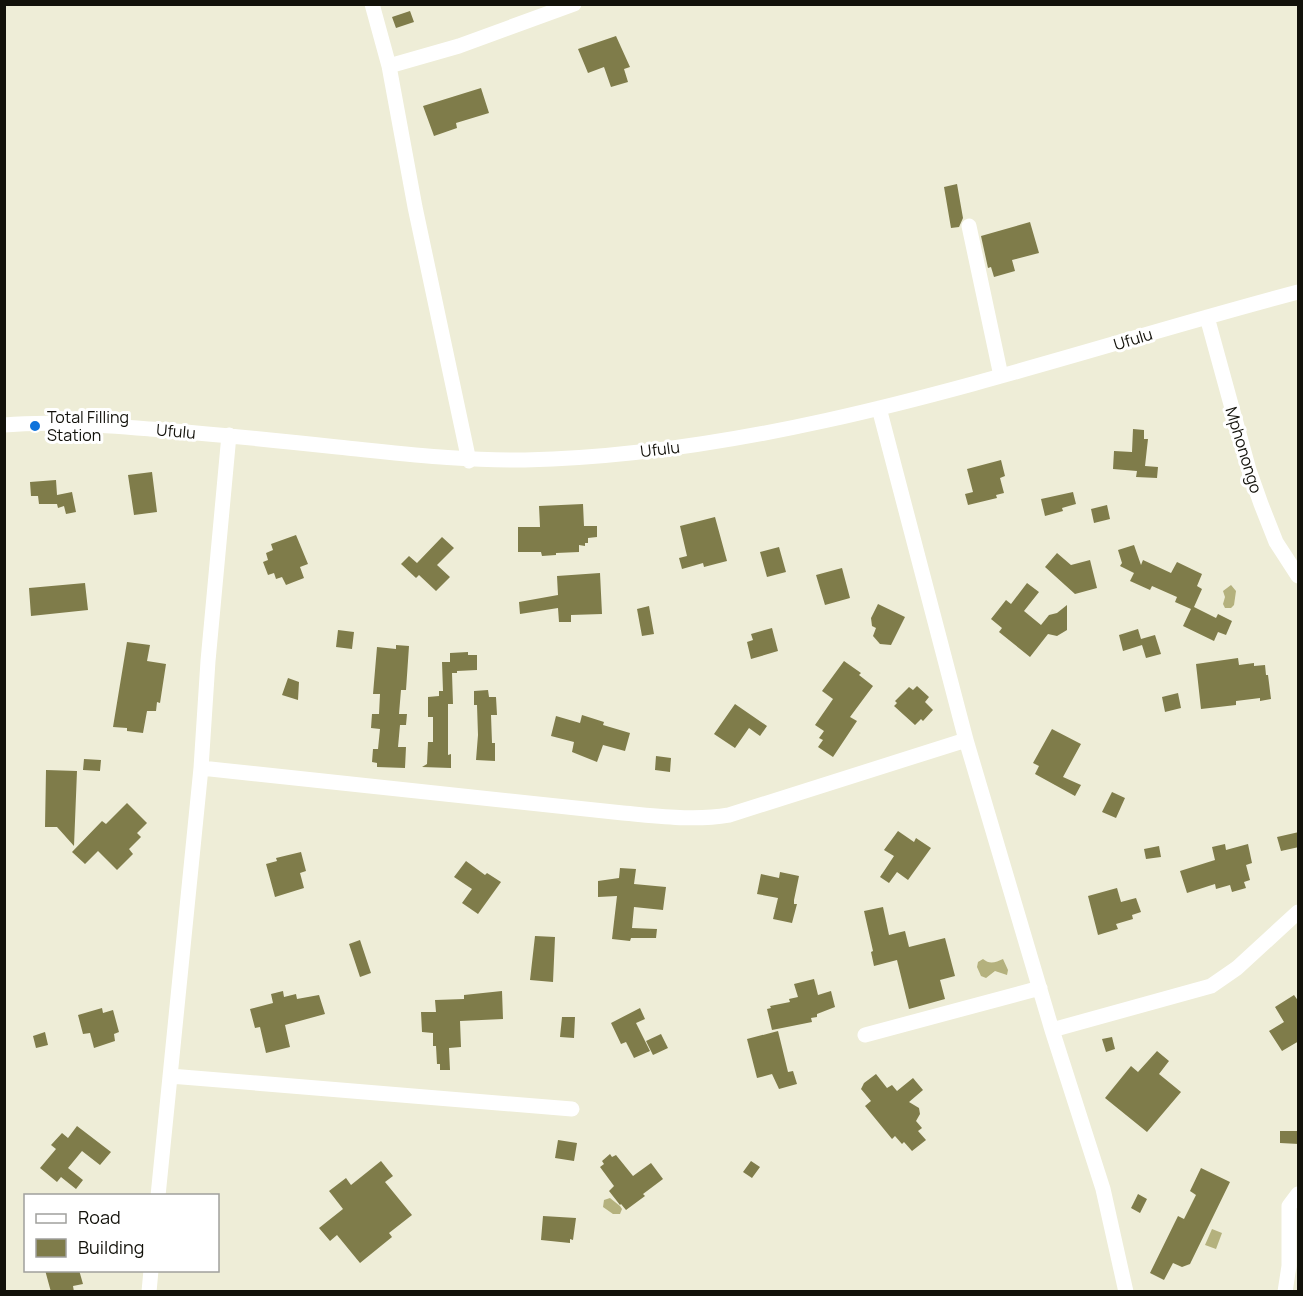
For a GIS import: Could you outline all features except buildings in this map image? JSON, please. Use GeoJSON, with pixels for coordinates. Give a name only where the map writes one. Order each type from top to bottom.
{"type":"FeatureCollection","features":[{"type":"Feature","properties":{"kind":"street"},"geometry":{"type":"LineString","coordinates":[[372,4],[389,66],[415,207],[469,461]]}},
{"type":"Feature","properties":{"kind":"street"},"geometry":{"type":"LineString","coordinates":[[389,66],[459,46],[574,4]]}},
{"type":"Feature","properties":{"kind":"street"},"geometry":{"type":"LineString","coordinates":[[969,226],[1001,376]]}},
{"type":"Feature","properties":{"kind":"street","name":"Ufulu"},"geometry":{"type":"LineString","coordinates":[[4,425],[36,422],[228,435],[469,461],[596,457],[752,436],[879,408],[1299,292]]}},
{"type":"Feature","properties":{"kind":"street","name":"Mphonongo"},"geometry":{"type":"LineString","coordinates":[[1207,316],[1249,470],[1261,504],[1276,542],[1299,576]]}},
{"type":"Feature","properties":{"kind":"street"},"geometry":{"type":"LineString","coordinates":[[879,408],[966,741],[1052,1030],[1103,1189],[1126,1292]]}},
{"type":"Feature","properties":{"kind":"street"},"geometry":{"type":"LineString","coordinates":[[158,1194],[201,768],[228,435]]}},
{"type":"Feature","properties":{"kind":"street"},"geometry":{"type":"LineString","coordinates":[[201,768],[622,813],[710,818],[729,815],[966,741]]}},
{"type":"Feature","properties":{"kind":"street"},"geometry":{"type":"LineString","coordinates":[[1052,1030],[1211,986],[1237,968],[1299,912]]}},
{"type":"Feature","properties":{"kind":"street"},"geometry":{"type":"LineString","coordinates":[[865,1035],[1040,988]]}},
{"type":"Feature","properties":{"kind":"street"},"geometry":{"type":"LineString","coordinates":[[170,1076],[572,1109]]}},
{"type":"Feature","properties":{"kind":"street"},"geometry":{"type":"LineString","coordinates":[[1284,1292],[1289,1266],[1289,1206],[1299,1194]]}},
{"type":"Feature","properties":{"kind":"street"},"geometry":{"type":"LineString","coordinates":[[149,1292],[151,1272]]}},
{"type":"Feature","properties":{"kind":"shaded area"},"geometry":{"type":"Polygon","coordinates":[[[1231,585],[1236,591],[1234,605],[1231,608],[1225,608],[1223,591],[1231,585]]]}},
{"type":"Feature","properties":{"kind":"shaded area"},"geometry":{"type":"Polygon","coordinates":[[[983,959],[995,962],[1003,959],[1008,970],[1007,975],[995,971],[986,978],[981,976],[977,967],[978,962],[983,959]]]}},
{"type":"Feature","properties":{"kind":"shaded area"},"geometry":{"type":"Polygon","coordinates":[[[610,1198],[622,1209],[620,1214],[613,1214],[603,1207],[604,1200],[610,1198]]]}},
{"type":"Feature","properties":{"kind":"shaded area"},"geometry":{"type":"Polygon","coordinates":[[[1212,1229],[1222,1233],[1216,1249],[1205,1245],[1212,1229]]]}},
{"type":"Feature","properties":{"kind":"place","name":"Total Filling Station"},"geometry":{"type":"Point","coordinates":[35,426]}}]}
